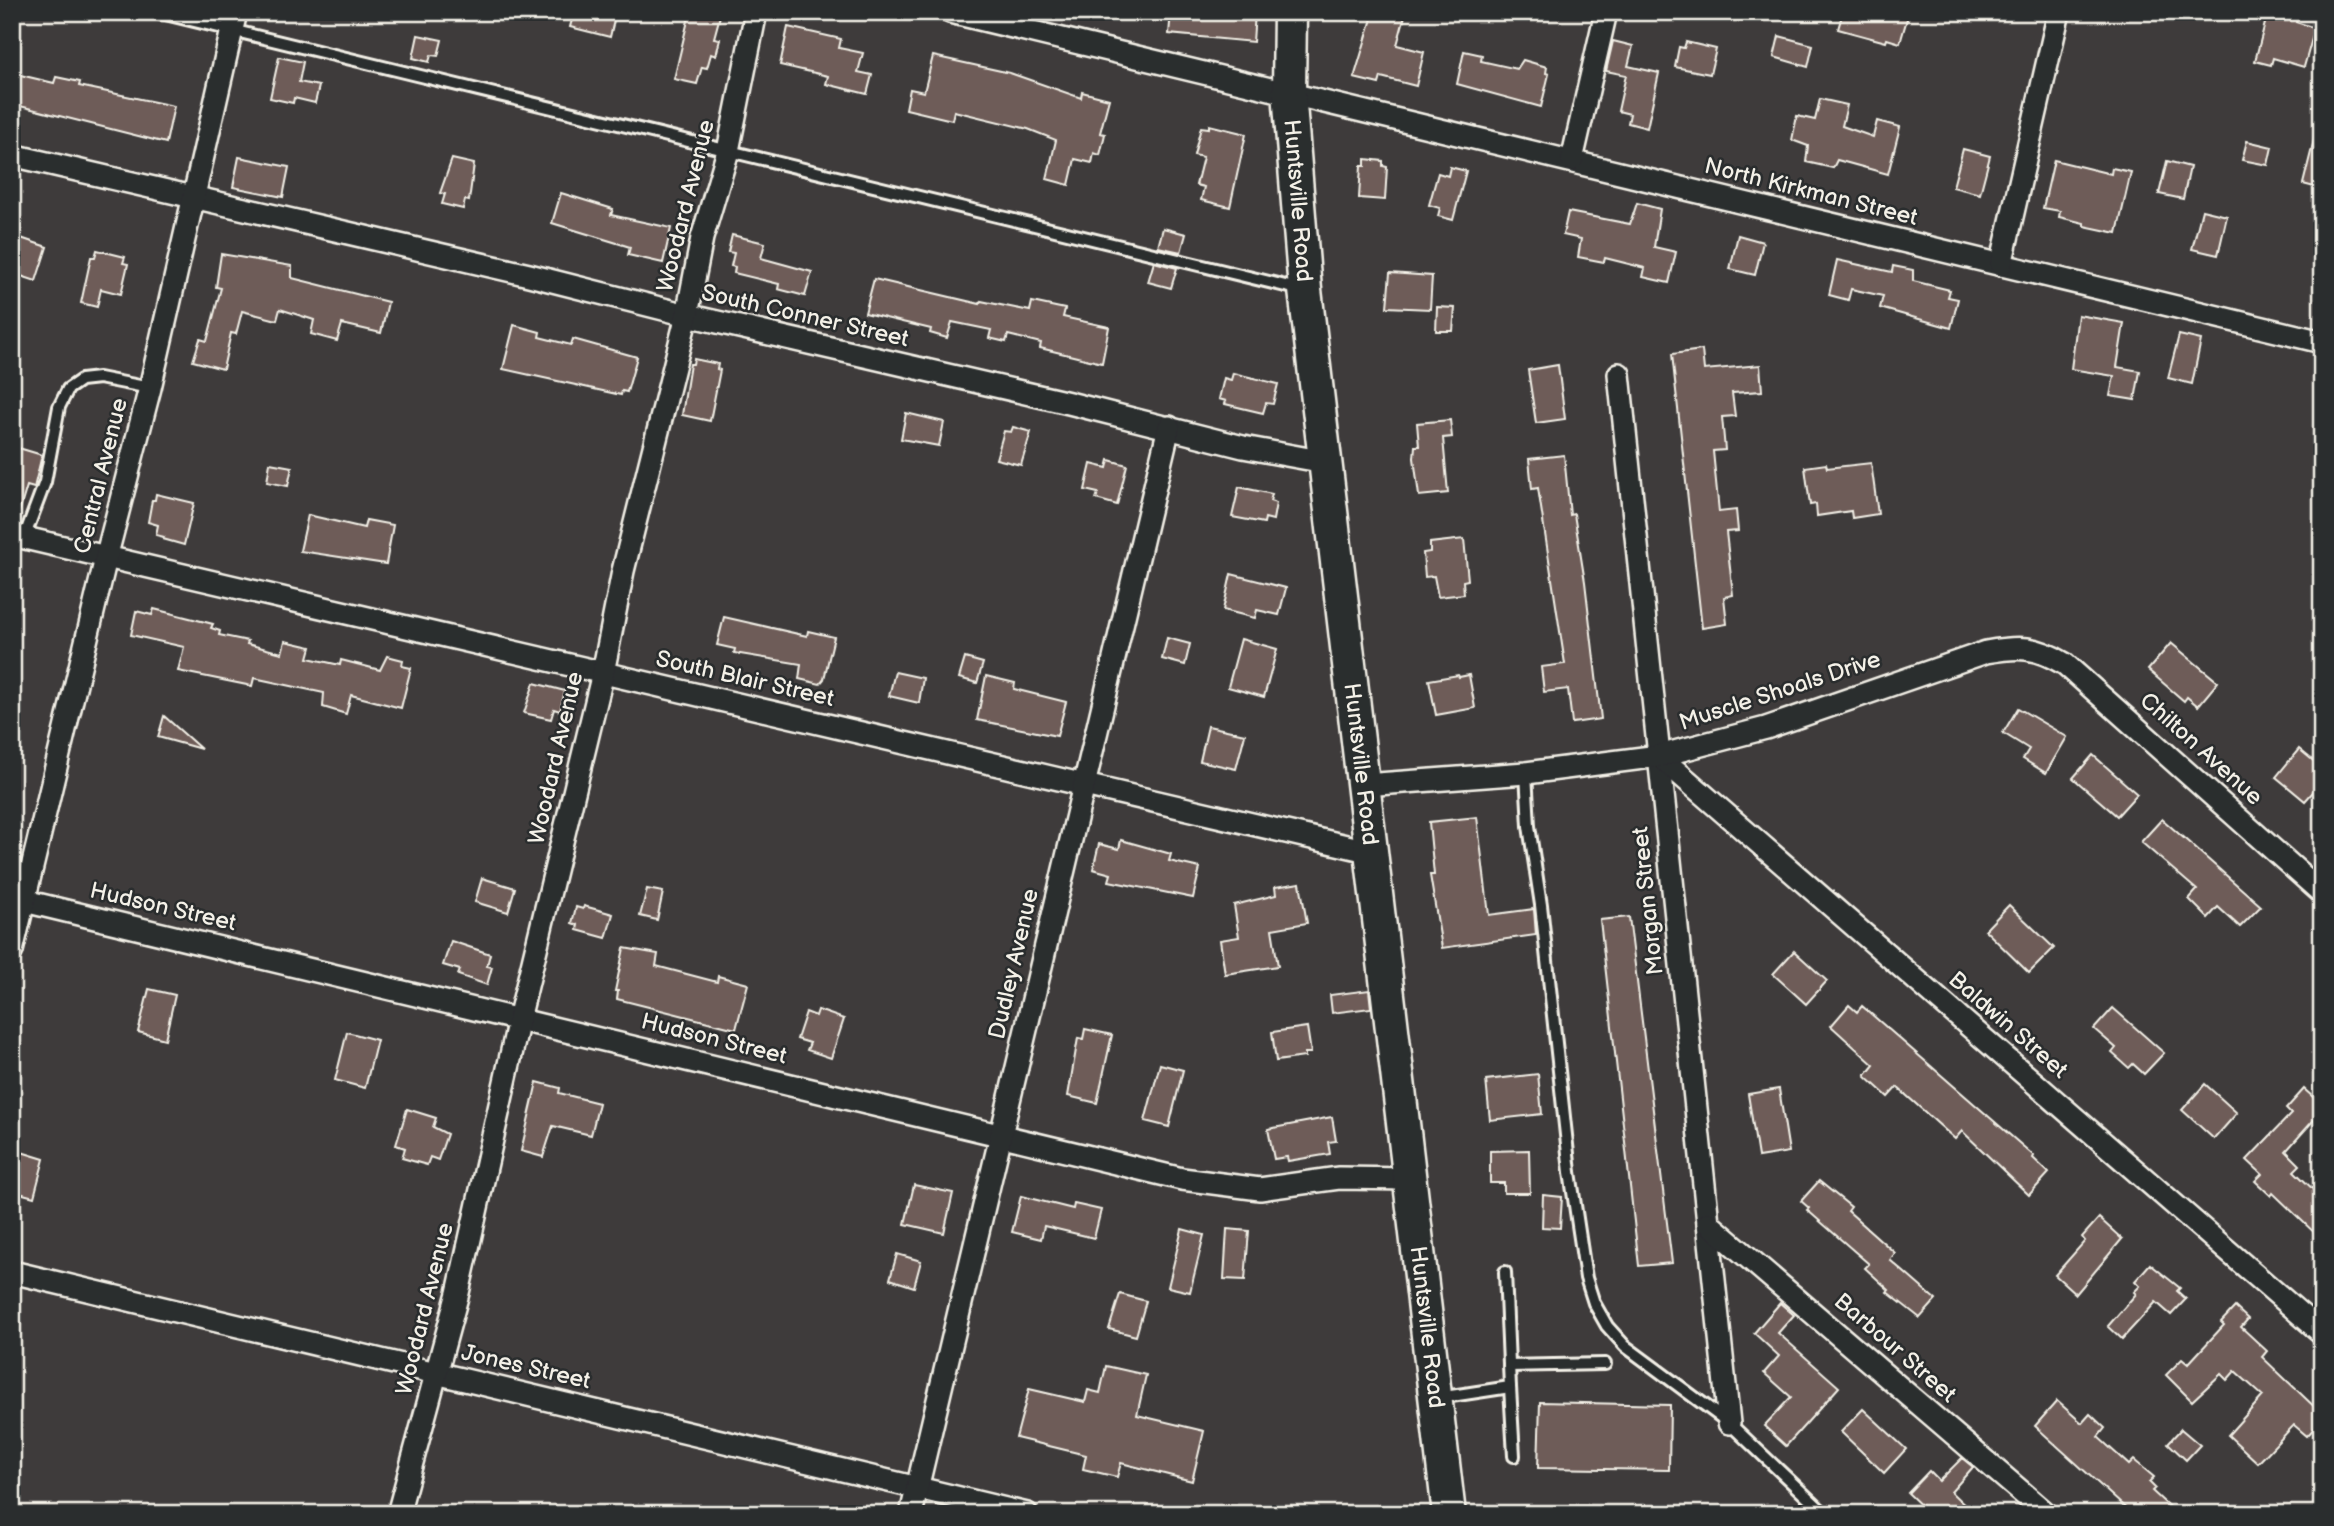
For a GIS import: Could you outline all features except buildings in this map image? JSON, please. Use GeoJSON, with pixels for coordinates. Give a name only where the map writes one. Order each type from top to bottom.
{"type":"FeatureCollection","features":[{"type":"Feature","properties":{"kind":"main road","name":"Huntsville Road"},"geometry":{"type":"LineString","coordinates":[[1290,12],[1289,92],[1305,290],[1449,1514]]}},
{"type":"Feature","properties":{"kind":"street","name":"Woodard Avenue"},"geometry":{"type":"LineString","coordinates":[[398,1514],[438,1373],[519,1019],[603,673],[623,571],[687,316],[705,225],[728,151],[756,12]]}},
{"type":"Feature","properties":{"kind":"street","name":"North Kirkman Street"},"geometry":{"type":"LineString","coordinates":[[950,12],[2322,342]]}},
{"type":"Feature","properties":{"kind":"street"},"geometry":{"type":"LineString","coordinates":[[1572,160],[1606,12]]}},
{"type":"Feature","properties":{"kind":"street"},"geometry":{"type":"LineString","coordinates":[[2001,265],[2059,12]]}},
{"type":"Feature","properties":{"kind":"street","name":"Central Avenue"},"geometry":{"type":"LineString","coordinates":[[12,951],[18,899],[150,388],[234,21]]}},
{"type":"Feature","properties":{"kind":"street","name":"South Conner Street"},"geometry":{"type":"LineString","coordinates":[[12,155],[528,275],[687,316],[1169,427],[1243,447],[1325,462]]}},
{"type":"Feature","properties":{"kind":"street","name":"Morgan Street"},"geometry":{"type":"LineString","coordinates":[[1619,374],[1729,1423]]}},
{"type":"Feature","properties":{"kind":"street","name":"Dudley Avenue"},"geometry":{"type":"LineString","coordinates":[[911,1514],[1169,427]]}},
{"type":"Feature","properties":{"kind":"street","name":"South Blair Street"},"geometry":{"type":"LineString","coordinates":[[18,536],[1372,852]]}},
{"type":"Feature","properties":{"kind":"street","name":"Muscle Shoals Drive"},"geometry":{"type":"LineString","coordinates":[[1364,785],[1526,773],[1659,757],[1766,728],[1986,652],[2014,647],[2041,650]]}},
{"type":"Feature","properties":{"kind":"street","name":"Chilton Avenue"},"geometry":{"type":"LineString","coordinates":[[2041,650],[2065,664],[2322,893]]}},
{"type":"Feature","properties":{"kind":"street","name":"Baldwin Street"},"geometry":{"type":"LineString","coordinates":[[1659,757],[2322,1333]]}},
{"type":"Feature","properties":{"kind":"street","name":"Hudson Street"},"geometry":{"type":"LineString","coordinates":[[18,899],[1182,1178],[1260,1189],[1339,1178],[1409,1179]]}},
{"type":"Feature","properties":{"kind":"street","name":"Barbour Street"},"geometry":{"type":"LineString","coordinates":[[1708,1223],[2047,1514]]}},
{"type":"Feature","properties":{"kind":"street","name":"Jones Street"},"geometry":{"type":"LineString","coordinates":[[12,1272],[1027,1514]]}},
{"type":"Feature","properties":{"kind":"lane"},"geometry":{"type":"LineString","coordinates":[[157,12],[234,21],[728,151],[1305,290]]}},
{"type":"Feature","properties":{"kind":"lane"},"geometry":{"type":"LineString","coordinates":[[18,536],[45,482],[59,407],[68,389],[80,380],[99,379],[150,388]]}},
{"type":"Feature","properties":{"kind":"lane"},"geometry":{"type":"LineString","coordinates":[[1526,773],[1529,827],[1541,905],[1570,1172],[1586,1278],[1594,1303],[1607,1326],[1625,1346],[1729,1423],[1825,1514]]}},
{"type":"Feature","properties":{"kind":"lane"},"geometry":{"type":"LineString","coordinates":[[1505,1272],[1514,1456]]}},
{"type":"Feature","properties":{"kind":"lane"},"geometry":{"type":"LineString","coordinates":[[1509,1367],[1605,1364]]}},
{"type":"Feature","properties":{"kind":"lane"},"geometry":{"type":"LineString","coordinates":[[1436,1399],[1510,1387]]}}]}
